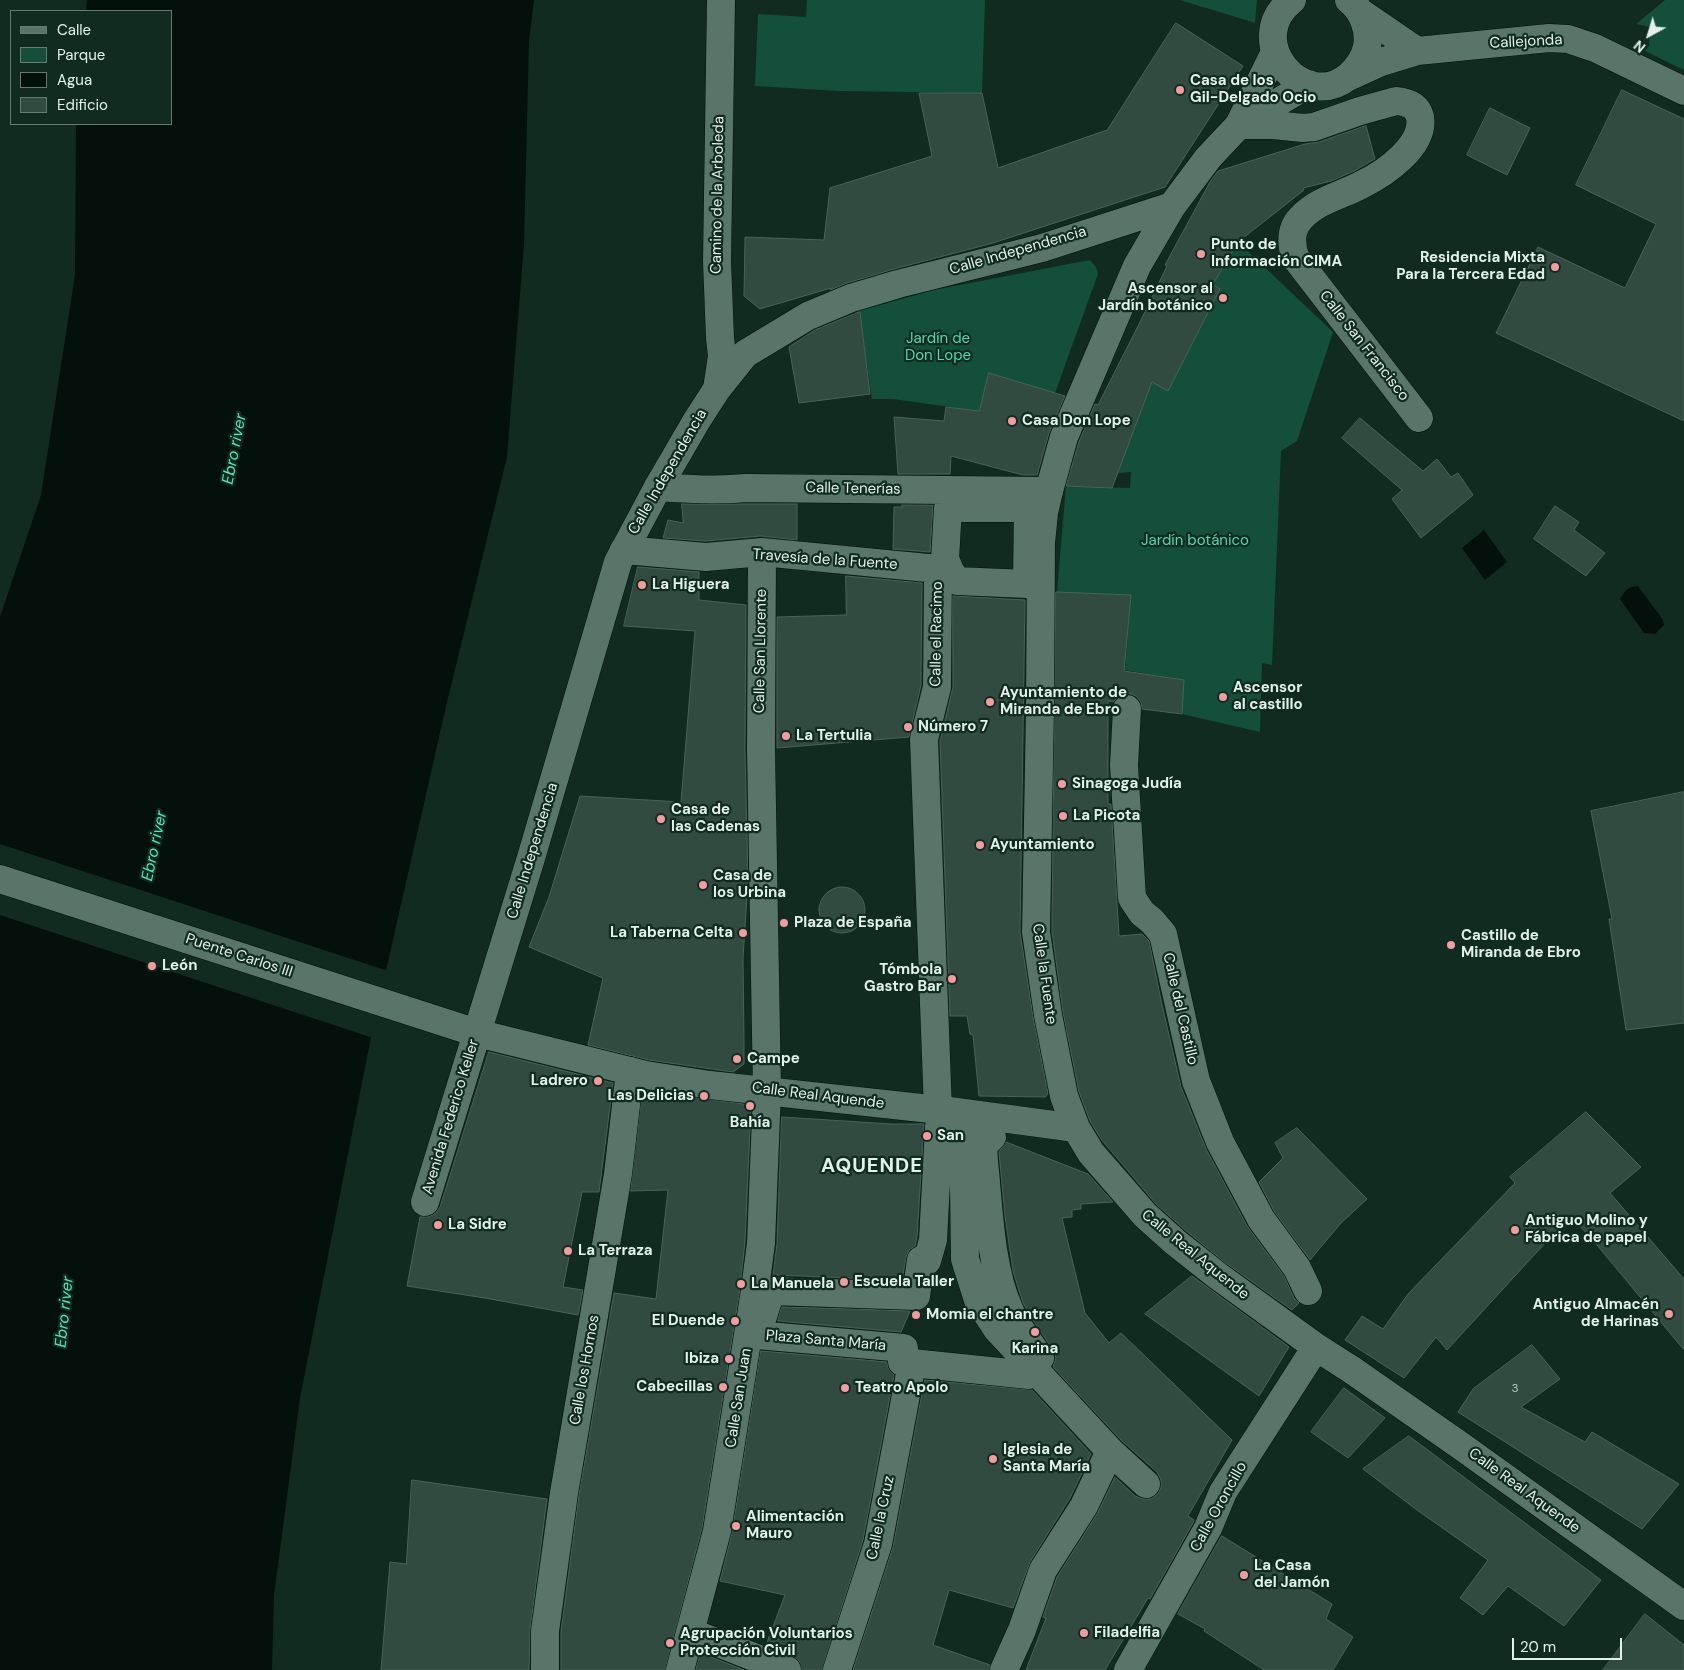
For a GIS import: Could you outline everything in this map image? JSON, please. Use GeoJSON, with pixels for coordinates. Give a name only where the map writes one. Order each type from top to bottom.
{"type":"FeatureCollection","features":[{"type":"Feature","properties":{"kind":"street","name":"Camino de la Arboleda"},"geometry":{"type":"LineString","coordinates":[[717,389],[722,356],[716,261],[721,0]]}},
{"type":"Feature","properties":{"kind":"street"},"geometry":{"type":"LineString","coordinates":[[1239,125],[1274,41],[1281,0]]}},
{"type":"Feature","properties":{"kind":"street"},"geometry":{"type":"LineString","coordinates":[[1292,0],[1278,16],[1274,41],[1282,66],[1294,77],[1308,84]]}},
{"type":"Feature","properties":{"kind":"street"},"geometry":{"type":"LineString","coordinates":[[1355,6],[1417,51]]}},
{"type":"Feature","properties":{"kind":"street"},"geometry":{"type":"LineString","coordinates":[[1346,78],[1357,68],[1365,55],[1368,40],[1366,26],[1355,6]]}},
{"type":"Feature","properties":{"kind":"street","name":"Callejonda"},"geometry":{"type":"LineString","coordinates":[[1308,84],[1322,86],[1334,84],[1381,62],[1417,51],[1549,38],[1568,39],[1605,52],[1684,91]]}},
{"type":"Feature","properties":{"kind":"street"},"geometry":{"type":"LineString","coordinates":[[944,570],[957,581],[1027,584],[1041,506],[1064,437],[1137,266],[1172,206],[1208,158],[1239,125],[1308,84]]}},
{"type":"Feature","properties":{"kind":"street","name":"Calle San Francisco"},"geometry":{"type":"LineString","coordinates":[[1239,125],[1314,127],[1396,101],[1416,107],[1420,115],[1420,125],[1416,139],[1409,149],[1382,174],[1360,186],[1330,198],[1300,219],[1294,228],[1292,245],[1295,257],[1419,418]]}},
{"type":"Feature","properties":{"kind":"street","name":"Calle Independencia"},"geometry":{"type":"LineString","coordinates":[[477,1033],[524,883],[618,562],[658,486],[717,389],[745,354],[808,316],[851,298],[898,284],[1042,248],[1172,206]]}},
{"type":"Feature","properties":{"kind":"street"},"geometry":{"type":"LineString","coordinates":[[1100,228],[1124,233],[1136,245],[1137,266]]}},
{"type":"Feature","properties":{"kind":"street","name":"Calle Tenerías"},"geometry":{"type":"LineString","coordinates":[[658,486],[728,490],[746,488],[1041,506]]}},
{"type":"Feature","properties":{"kind":"street","name":"Calle el Racimo"},"geometry":{"type":"LineString","coordinates":[[955,1117],[924,739],[937,687],[948,508],[1028,508],[1041,506]]}},
{"type":"Feature","properties":{"kind":"street","name":"Calle la Fuente"},"geometry":{"type":"LineString","coordinates":[[1041,506],[1036,932],[1048,1014],[1064,1096],[1076,1128]]}},
{"type":"Feature","properties":{"kind":"street","name":"Travesía de la Fuente"},"geometry":{"type":"LineString","coordinates":[[624,550],[706,557],[762,552],[944,570]]}},
{"type":"Feature","properties":{"kind":"street","name":"Calle San Llorente"},"geometry":{"type":"LineString","coordinates":[[762,552],[760,750],[767,1092]]}},
{"type":"Feature","properties":{"kind":"street","name":"Calle del Castillo"},"geometry":{"type":"LineString","coordinates":[[1127,709],[1124,765],[1132,898],[1142,913],[1163,934],[1196,1082],[1220,1142],[1261,1219],[1297,1268],[1308,1291]]}},
{"type":"Feature","properties":{"kind":"street","name":"Puente Carlos III"},"geometry":{"type":"LineString","coordinates":[[0,878],[477,1033]]}},
{"type":"Feature","properties":{"kind":"street","name":"Calle Real Aquende"},"geometry":{"type":"LineString","coordinates":[[477,1033],[646,1075],[955,1117],[1076,1128],[1091,1153],[1145,1215],[1218,1276],[1316,1347],[1454,1441],[1684,1606]]}},
{"type":"Feature","properties":{"kind":"street","name":"Avenida Federico Keller"},"geometry":{"type":"LineString","coordinates":[[425,1202],[477,1033]]}},
{"type":"Feature","properties":{"kind":"street","name":"Calle los Hornos"},"geometry":{"type":"LineString","coordinates":[[545,1670],[545,1631],[566,1483],[618,1174],[630,1071]]}},
{"type":"Feature","properties":{"kind":"street","name":"Calle San Juan"},"geometry":{"type":"LineString","coordinates":[[680,1670],[717,1532],[754,1297],[760,1243],[767,1092]]}},
{"type":"Feature","properties":{"kind":"street","name":"Plaza Santa María"},"geometry":{"type":"LineString","coordinates":[[912,1363],[902,1362],[904,1348],[757,1335],[771,1291],[916,1296],[921,1260],[927,1261],[932,1240],[939,1127],[955,1117],[992,1137],[984,1145],[984,1153],[995,1259],[1009,1308],[1020,1330],[1040,1358],[1034,1368]]}},
{"type":"Feature","properties":{"kind":"street","name":"Calle Oroncillo"},"geometry":{"type":"LineString","coordinates":[[1128,1670],[1208,1528],[1223,1492],[1316,1347]]}},
{"type":"Feature","properties":{"kind":"street"},"geometry":{"type":"LineString","coordinates":[[912,1363],[1028,1375],[1034,1368],[1110,1451],[1146,1484]]}},
{"type":"Feature","properties":{"kind":"street","name":"Calle la Cruz"},"geometry":{"type":"LineString","coordinates":[[837,1670],[878,1544],[912,1363]]}},
{"type":"Feature","properties":{"kind":"street"},"geometry":{"type":"LineString","coordinates":[[1004,1670],[1022,1630],[1043,1570],[1084,1506],[1110,1451]]}},
{"type":"Feature","properties":{"kind":"street"},"geometry":{"type":"LineString","coordinates":[[690,1632],[787,1670]]}},
{"type":"Feature","properties":{"kind":"green space"},"geometry":{"type":"Polygon","coordinates":[[[807,0],[985,0],[982,93],[839,91],[755,86],[758,14],[806,17],[807,0]]]}},
{"type":"Feature","properties":{"kind":"green space"},"geometry":{"type":"Polygon","coordinates":[[[1180,0],[1257,0],[1255,23],[1249,21],[1180,0]]]}},
{"type":"Feature","properties":{"kind":"green space"},"geometry":{"type":"Polygon","coordinates":[[[1665,0],[1684,0],[1684,70],[1645,51],[1649,46],[1650,27],[1636,24],[1665,0]]]}},
{"type":"Feature","properties":{"kind":"green space","name":"Jardín botánico"},"geometry":{"type":"Polygon","coordinates":[[[1238,242],[1333,332],[1297,441],[1281,451],[1272,665],[1262,663],[1260,732],[1182,714],[1183,680],[1125,670],[1131,595],[1057,592],[1066,486],[1130,488],[1131,472],[1118,473],[1152,382],[1168,391],[1205,319],[1210,289],[1238,242]]]}},
{"type":"Feature","properties":{"kind":"green space","name":"Jardín de Don Lope"},"geometry":{"type":"Polygon","coordinates":[[[1090,260],[1096,267],[1098,274],[1055,393],[989,373],[979,411],[893,399],[872,399],[859,311],[934,290],[1090,260]]]}},
{"type":"Feature","properties":{"kind":"water","name":"Ebro river"},"geometry":{"type":"Polygon","coordinates":[[[87,0],[534,0],[529,41],[524,244],[507,457],[447,702],[372,1032],[300,1398],[274,1595],[272,1670],[0,1670],[0,617],[41,495],[75,275],[76,125],[172,125],[172,10],[86,10],[87,0]]]}},
{"type":"Feature","properties":{"kind":"water"},"geometry":{"type":"Polygon","coordinates":[[[1484,530],[1507,562],[1485,580],[1462,548],[1484,530]]]}},
{"type":"Feature","properties":{"kind":"water"},"geometry":{"type":"Polygon","coordinates":[[[1638,586],[1663,620],[1664,625],[1655,634],[1644,633],[1620,599],[1627,590],[1638,586]]]}},
{"type":"Feature","properties":{"kind":"pier"},"geometry":{"type":"Polygon","coordinates":[[[0,844],[388,971],[373,1038],[0,915],[0,844]]]}},
{"type":"Feature","properties":{"kind":"building"},"geometry":{"type":"Polygon","coordinates":[[[1176,23],[1243,66],[1165,187],[993,243],[894,269],[830,290],[831,288],[760,309],[744,296],[745,237],[824,240],[830,188],[932,156],[919,93],[982,93],[998,168],[1107,130],[1176,23]]]}},
{"type":"Feature","properties":{"kind":"building","name":"Residencia Mixta Para la Tercera Edad"},"geometry":{"type":"Polygon","coordinates":[[[1622,90],[1684,119],[1684,421],[1496,333],[1538,247],[1625,288],[1656,224],[1576,185],[1622,90]]]}},
{"type":"Feature","properties":{"kind":"building"},"geometry":{"type":"Polygon","coordinates":[[[1490,108],[1530,128],[1507,175],[1467,155],[1490,108]]]}},
{"type":"Feature","properties":{"kind":"building"},"geometry":{"type":"Polygon","coordinates":[[[1366,126],[1375,159],[1331,181],[1303,188],[1304,190],[1238,242],[1213,284],[1220,289],[1168,391],[1152,382],[1112,488],[1066,486],[1079,442],[1095,404],[1098,405],[1167,266],[1165,265],[1210,182],[1218,171],[1305,144],[1319,142],[1366,126]]]}},
{"type":"Feature","properties":{"kind":"building"},"geometry":{"type":"Polygon","coordinates":[[[860,312],[870,394],[799,403],[789,347],[815,330],[860,312]]]}},
{"type":"Feature","properties":{"kind":"building"},"geometry":{"type":"Polygon","coordinates":[[[989,373],[1065,396],[1049,433],[1037,475],[1023,475],[951,456],[950,474],[898,474],[894,417],[944,421],[946,407],[979,411],[989,373]]]}},
{"type":"Feature","properties":{"kind":"building"},"geometry":{"type":"Polygon","coordinates":[[[1360,418],[1423,471],[1437,459],[1451,477],[1458,473],[1473,495],[1421,538],[1392,499],[1402,490],[1342,438],[1360,418]]]}},
{"type":"Feature","properties":{"kind":"building"},"geometry":{"type":"Polygon","coordinates":[[[682,504],[797,504],[797,540],[761,536],[706,541],[663,538],[668,520],[683,523],[682,504]]]}},
{"type":"Feature","properties":{"kind":"building"},"geometry":{"type":"Polygon","coordinates":[[[902,505],[933,505],[930,552],[893,549],[894,507],[902,507],[902,505]]]}},
{"type":"Feature","properties":{"kind":"building"},"geometry":{"type":"Polygon","coordinates":[[[1555,506],[1579,522],[1574,530],[1605,553],[1586,576],[1534,539],[1555,506]]]}},
{"type":"Feature","properties":{"kind":"building"},"geometry":{"type":"Polygon","coordinates":[[[638,567],[699,572],[699,600],[746,605],[745,750],[748,881],[743,958],[744,1064],[733,1072],[649,1060],[588,1045],[603,978],[529,947],[549,897],[580,796],[681,802],[695,631],[624,626],[638,567]]]}},
{"type":"Feature","properties":{"kind":"building"},"geometry":{"type":"Polygon","coordinates":[[[846,576],[922,583],[921,685],[909,737],[777,748],[777,617],[846,615],[846,576]]]}},
{"type":"Feature","properties":{"kind":"building"},"geometry":{"type":"Polygon","coordinates":[[[1056,592],[1131,595],[1124,671],[1184,680],[1182,714],[1142,709],[1141,702],[1136,696],[1128,693],[1120,695],[1113,702],[1108,701],[1108,804],[1111,804],[1119,936],[1142,934],[1149,941],[1181,1087],[1206,1149],[1247,1226],[1284,1276],[1294,1298],[1299,1303],[1292,1310],[1227,1264],[1156,1204],[1101,1139],[1090,1121],[1079,1092],[1063,1012],[1052,931],[1056,592]]]}},
{"type":"Feature","properties":{"kind":"building"},"geometry":{"type":"Polygon","coordinates":[[[953,596],[1025,600],[1020,932],[1033,1017],[1048,1094],[1045,1097],[979,1096],[973,1035],[970,1034],[967,1016],[950,1016],[940,741],[953,687],[953,596]]]}},
{"type":"Feature","properties":{"kind":"building"},"geometry":{"type":"Polygon","coordinates":[[[1684,792],[1684,1023],[1626,1030],[1609,919],[1612,919],[1591,811],[1684,792]]]}},
{"type":"Feature","properties":{"kind":"building"},"geometry":{"type":"Polygon","coordinates":[[[847,887],[851,888],[861,897],[864,901],[864,919],[855,929],[847,933],[837,933],[829,929],[820,919],[819,905],[823,897],[833,888],[847,887]]]}},
{"type":"Feature","properties":{"kind":"building"},"geometry":{"type":"Polygon","coordinates":[[[489,1052],[613,1083],[599,1192],[582,1192],[563,1287],[583,1290],[578,1315],[407,1286],[420,1217],[429,1217],[436,1213],[440,1207],[489,1052]]]}},
{"type":"Feature","properties":{"kind":"building"},"geometry":{"type":"Polygon","coordinates":[[[643,1090],[751,1105],[745,1242],[739,1295],[702,1528],[665,1670],[561,1670],[561,1632],[579,1495],[614,1293],[656,1299],[668,1190],[631,1191],[643,1090]]]}},
{"type":"Feature","properties":{"kind":"building"},"geometry":{"type":"Polygon","coordinates":[[[1586,1112],[1641,1167],[1610,1193],[1684,1279],[1684,1350],[1574,1220],[1547,1241],[1447,1350],[1436,1337],[1404,1378],[1345,1340],[1362,1316],[1383,1329],[1408,1294],[1515,1183],[1510,1177],[1586,1112]]]}},
{"type":"Feature","properties":{"kind":"building"},"geometry":{"type":"Polygon","coordinates":[[[782,1117],[891,1124],[924,1124],[917,1237],[915,1246],[909,1250],[906,1257],[902,1280],[773,1275],[777,1244],[782,1117]]]}},
{"type":"Feature","properties":{"kind":"building"},"geometry":{"type":"Polygon","coordinates":[[[1297,1128],[1367,1199],[1341,1223],[1310,1260],[1274,1211],[1259,1182],[1283,1158],[1275,1143],[1297,1128]]]}},
{"type":"Feature","properties":{"kind":"building"},"geometry":{"type":"Polygon","coordinates":[[[1006,1142],[1088,1174],[1113,1202],[1081,1204],[1081,1209],[1072,1210],[1072,1217],[1062,1218],[1085,1313],[1109,1343],[1121,1333],[1232,1440],[1188,1516],[1194,1521],[1150,1599],[1148,1598],[1105,1670],[1026,1670],[1046,1618],[1043,1617],[1057,1577],[1097,1514],[1115,1477],[1135,1496],[1143,1499],[1151,1499],[1158,1494],[1161,1480],[1157,1472],[1121,1440],[1053,1367],[1056,1358],[1053,1350],[1023,1303],[1013,1271],[1005,1216],[999,1152],[1006,1142]]]}},
{"type":"Feature","properties":{"kind":"building"},"geometry":{"type":"Polygon","coordinates":[[[1192,1276],[1289,1347],[1259,1396],[1145,1314],[1192,1276]]]}},
{"type":"Feature","properties":{"kind":"building"},"geometry":{"type":"Polygon","coordinates":[[[782,1307],[910,1311],[901,1332],[778,1321],[782,1307]]]}},
{"type":"Feature","properties":{"kind":"building"},"geometry":{"type":"Polygon","coordinates":[[[1532,1345],[1560,1379],[1521,1407],[1585,1442],[1592,1432],[1679,1484],[1642,1529],[1458,1412],[1473,1389],[1532,1345]]]}},
{"type":"Feature","properties":{"kind":"building"},"geometry":{"type":"Polygon","coordinates":[[[761,1351],[887,1362],[888,1368],[894,1375],[863,1540],[822,1670],[802,1670],[799,1661],[793,1656],[766,1645],[785,1595],[720,1581],[732,1533],[761,1351]]]}},
{"type":"Feature","properties":{"kind":"building","name":"Iglesia de Santa María"},"geometry":{"type":"Polygon","coordinates":[[[925,1380],[1032,1390],[1091,1454],[1070,1498],[1030,1562],[1013,1608],[949,1590],[933,1645],[990,1665],[989,1670],[853,1670],[893,1547],[925,1380]]]}},
{"type":"Feature","properties":{"kind":"building"},"geometry":{"type":"Polygon","coordinates":[[[1344,1388],[1385,1418],[1348,1458],[1311,1432],[1344,1388]]]}},
{"type":"Feature","properties":{"kind":"building"},"geometry":{"type":"Polygon","coordinates":[[[1409,1436],[1601,1580],[1564,1626],[1508,1586],[1483,1615],[1460,1598],[1488,1560],[1363,1469],[1409,1436]]]}},
{"type":"Feature","properties":{"kind":"building"},"geometry":{"type":"Polygon","coordinates":[[[412,1480],[547,1499],[530,1629],[529,1670],[381,1670],[390,1562],[406,1564],[412,1480]]]}},
{"type":"Feature","properties":{"kind":"building","name":"La Casa del Jamón"},"geometry":{"type":"Polygon","coordinates":[[[1222,1536],[1332,1604],[1326,1619],[1353,1637],[1333,1670],[1264,1670],[1204,1631],[1205,1629],[1178,1614],[1222,1536]]]}},
{"type":"Feature","properties":{"kind":"building"},"geometry":{"type":"Polygon","coordinates":[[[1645,1614],[1684,1645],[1684,1670],[1603,1670],[1645,1614]]]}},
{"type":"Feature","properties":{"kind":"building"},"geometry":{"type":"Polygon","coordinates":[[[701,1653],[744,1670],[696,1670],[701,1653]]]}},
{"type":"Feature","properties":{"kind":"place","name":"Casa de los Gil-Delgado Ocio"},"geometry":{"type":"Point","coordinates":[1180,90]}},
{"type":"Feature","properties":{"kind":"place","name":"Punto de Información CIMA"},"geometry":{"type":"Point","coordinates":[1201,254]}},
{"type":"Feature","properties":{"kind":"place","name":"Residencia Mixta Para la Tercera Edad"},"geometry":{"type":"Point","coordinates":[1555,267]}},
{"type":"Feature","properties":{"kind":"place","name":"Ascensor al Jardín botánico"},"geometry":{"type":"Point","coordinates":[1223,298]}},
{"type":"Feature","properties":{"kind":"place","name":"Casa Don Lope"},"geometry":{"type":"Point","coordinates":[1012,421]}},
{"type":"Feature","properties":{"kind":"place","name":"La Higuera"},"geometry":{"type":"Point","coordinates":[642,585]}},
{"type":"Feature","properties":{"kind":"place","name":"Ascensor al castillo"},"geometry":{"type":"Point","coordinates":[1223,697]}},
{"type":"Feature","properties":{"kind":"place","name":"Ayuntamiento de Miranda de Ebro"},"geometry":{"type":"Point","coordinates":[990,702]}},
{"type":"Feature","properties":{"kind":"place","name":"Número 7"},"geometry":{"type":"Point","coordinates":[908,727]}},
{"type":"Feature","properties":{"kind":"place","name":"La Tertulia"},"geometry":{"type":"Point","coordinates":[786,736]}},
{"type":"Feature","properties":{"kind":"place","name":"Sinagoga Judía"},"geometry":{"type":"Point","coordinates":[1062,784]}},
{"type":"Feature","properties":{"kind":"place","name":"La Picota"},"geometry":{"type":"Point","coordinates":[1063,816]}},
{"type":"Feature","properties":{"kind":"place","name":"Casa de las Cadenas"},"geometry":{"type":"Point","coordinates":[661,819]}},
{"type":"Feature","properties":{"kind":"place","name":"Ayuntamiento"},"geometry":{"type":"Point","coordinates":[980,845]}},
{"type":"Feature","properties":{"kind":"place","name":"Casa de los Urbina"},"geometry":{"type":"Point","coordinates":[703,885]}},
{"type":"Feature","properties":{"kind":"place","name":"Plaza de España"},"geometry":{"type":"Point","coordinates":[784,923]}},
{"type":"Feature","properties":{"kind":"place","name":"La Taberna Celta"},"geometry":{"type":"Point","coordinates":[743,933]}},
{"type":"Feature","properties":{"kind":"place","name":"Castillo de Miranda de Ebro"},"geometry":{"type":"Point","coordinates":[1451,945]}},
{"type":"Feature","properties":{"kind":"place","name":"León"},"geometry":{"type":"Point","coordinates":[152,966]}},
{"type":"Feature","properties":{"kind":"place","name":"Tómbola Gastro Bar"},"geometry":{"type":"Point","coordinates":[952,979]}},
{"type":"Feature","properties":{"kind":"place","name":"Campe"},"geometry":{"type":"Point","coordinates":[737,1059]}},
{"type":"Feature","properties":{"kind":"place","name":"Ladrero"},"geometry":{"type":"Point","coordinates":[598,1081]}},
{"type":"Feature","properties":{"kind":"place","name":"Las Delicias"},"geometry":{"type":"Point","coordinates":[704,1096]}},
{"type":"Feature","properties":{"kind":"place","name":"Bahía"},"geometry":{"type":"Point","coordinates":[750,1106]}},
{"type":"Feature","properties":{"kind":"place","name":"San"},"geometry":{"type":"Point","coordinates":[927,1136]}},
{"type":"Feature","properties":{"kind":"place","name":"La Sidre"},"geometry":{"type":"Point","coordinates":[438,1225]}},
{"type":"Feature","properties":{"kind":"place","name":"Antiguo Molino y Fábrica de papel"},"geometry":{"type":"Point","coordinates":[1515,1230]}},
{"type":"Feature","properties":{"kind":"place","name":"La Terraza"},"geometry":{"type":"Point","coordinates":[568,1251]}},
{"type":"Feature","properties":{"kind":"place","name":"Escuela Taller"},"geometry":{"type":"Point","coordinates":[844,1282]}},
{"type":"Feature","properties":{"kind":"place","name":"La Manuela"},"geometry":{"type":"Point","coordinates":[741,1284]}},
{"type":"Feature","properties":{"kind":"place","name":"Antiguo Almacén de Harinas"},"geometry":{"type":"Point","coordinates":[1669,1314]}},
{"type":"Feature","properties":{"kind":"place","name":"Momia el chantre"},"geometry":{"type":"Point","coordinates":[916,1315]}},
{"type":"Feature","properties":{"kind":"place","name":"El Duende"},"geometry":{"type":"Point","coordinates":[735,1321]}},
{"type":"Feature","properties":{"kind":"place","name":"Karina"},"geometry":{"type":"Point","coordinates":[1035,1332]}},
{"type":"Feature","properties":{"kind":"place","name":"Ibiza"},"geometry":{"type":"Point","coordinates":[729,1359]}},
{"type":"Feature","properties":{"kind":"place","name":"Cabecillas"},"geometry":{"type":"Point","coordinates":[723,1387]}},
{"type":"Feature","properties":{"kind":"place","name":"Teatro Apolo"},"geometry":{"type":"Point","coordinates":[845,1388]}},
{"type":"Feature","properties":{"kind":"place","name":"Iglesia de Santa María"},"geometry":{"type":"Point","coordinates":[993,1459]}},
{"type":"Feature","properties":{"kind":"place","name":"Alimentación Mauro"},"geometry":{"type":"Point","coordinates":[736,1526]}},
{"type":"Feature","properties":{"kind":"place","name":"La Casa del Jamón"},"geometry":{"type":"Point","coordinates":[1244,1575]}},
{"type":"Feature","properties":{"kind":"place","name":"Filadelfia"},"geometry":{"type":"Point","coordinates":[1084,1633]}},
{"type":"Feature","properties":{"kind":"place","name":"Agrupación Voluntarios Protección Civil"},"geometry":{"type":"Point","coordinates":[670,1643]}},
{"type":"Feature","properties":{"kind":"district","name":"AQUENDE"},"geometry":{"type":"Point","coordinates":[872,1167]}}]}
